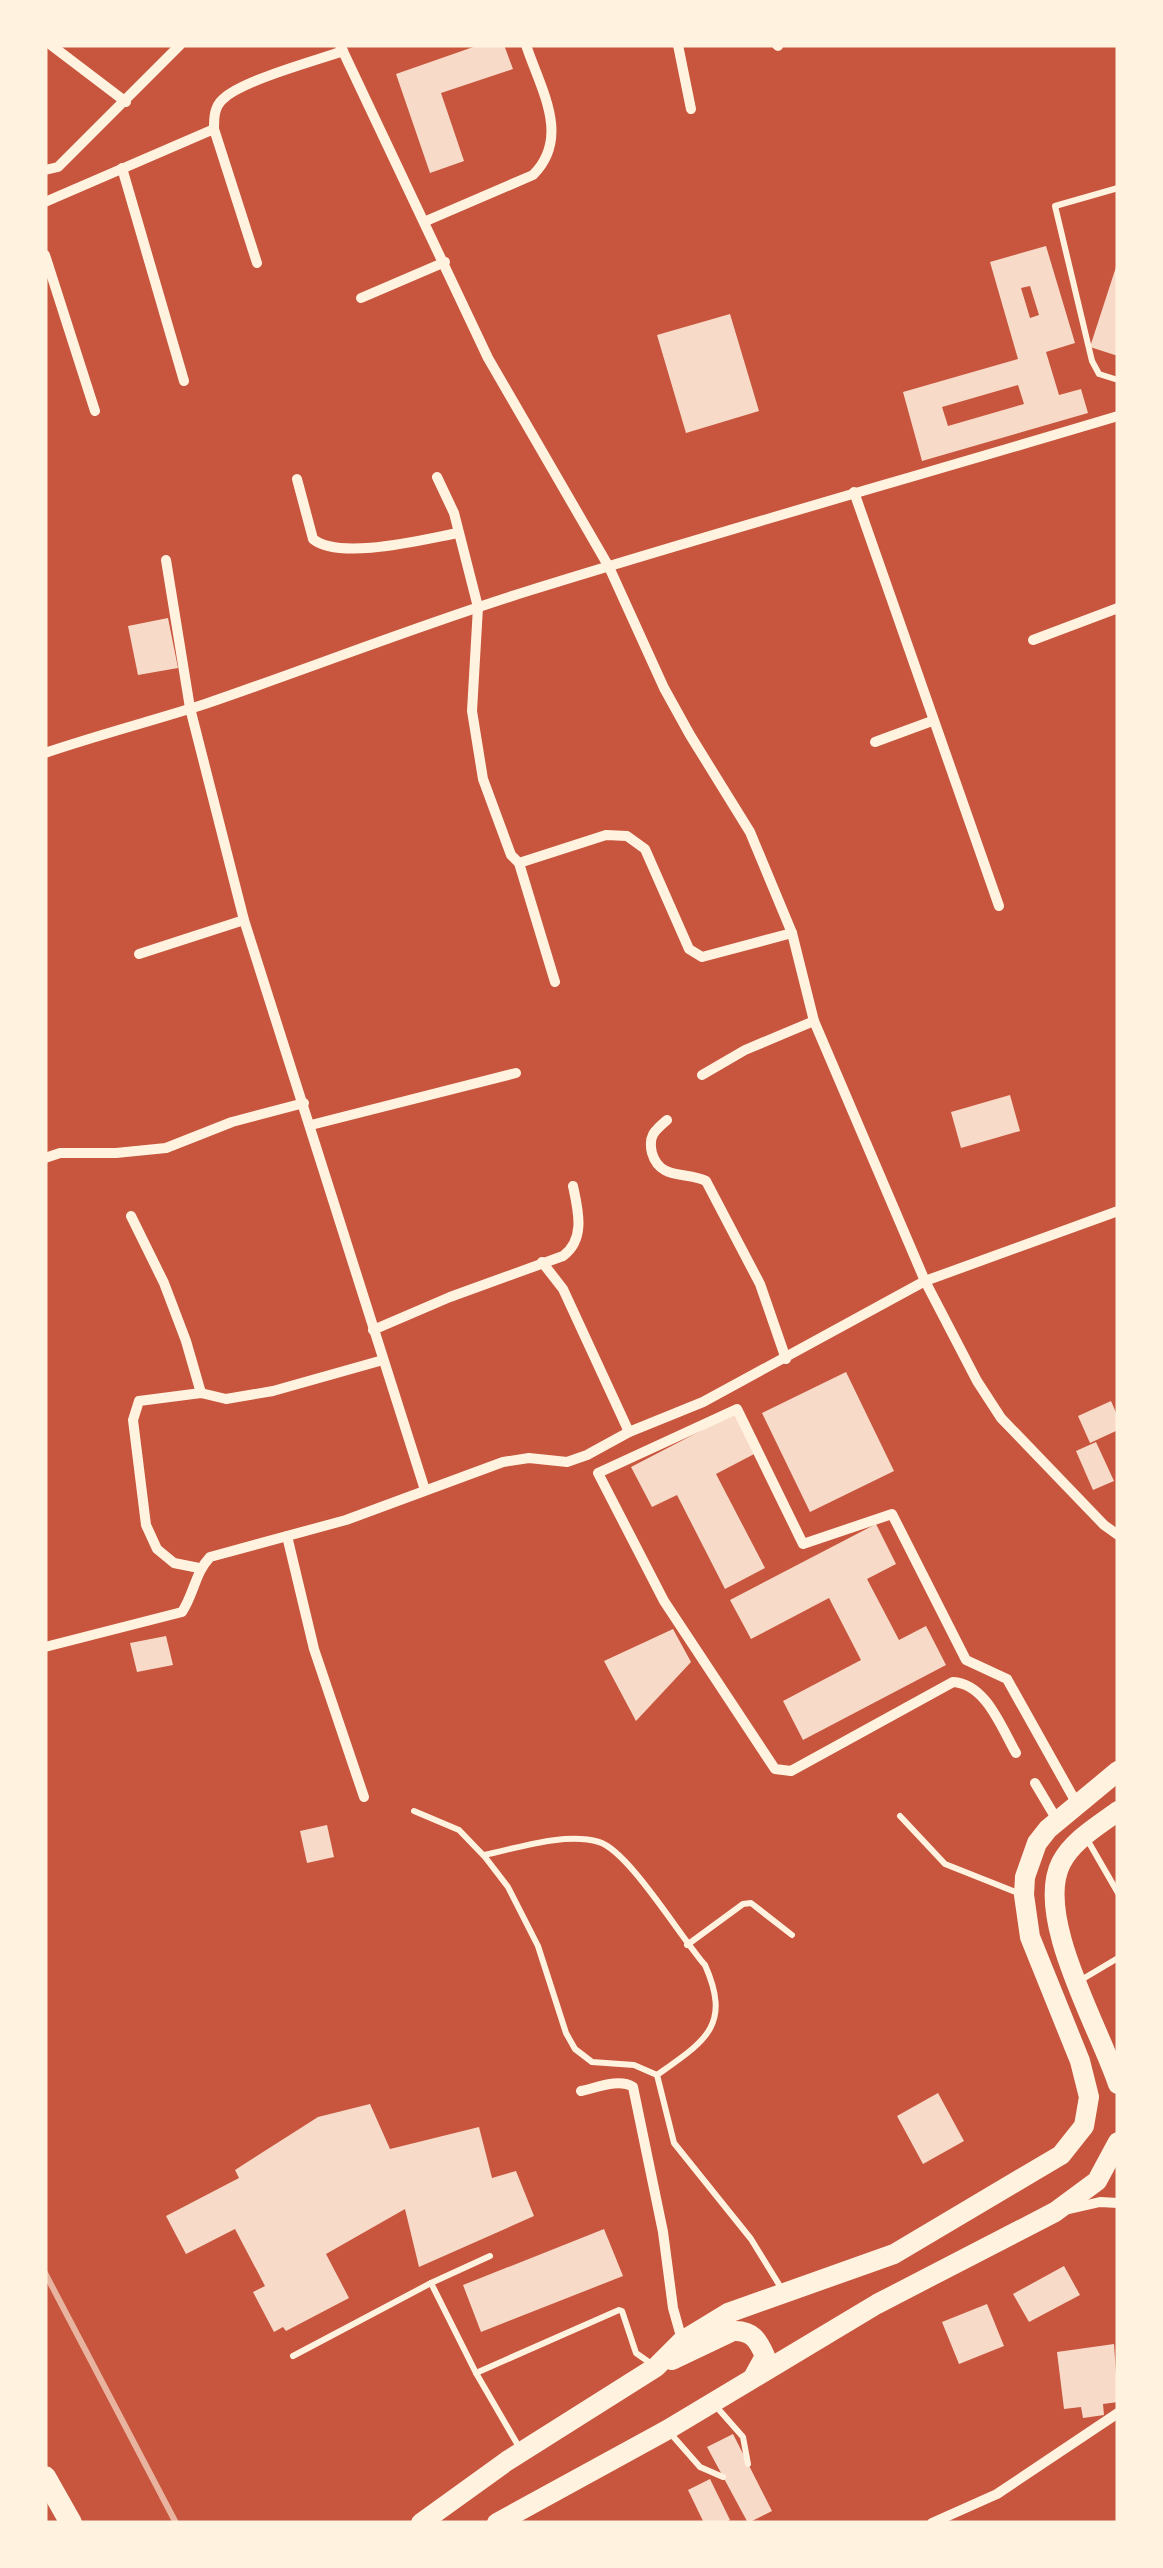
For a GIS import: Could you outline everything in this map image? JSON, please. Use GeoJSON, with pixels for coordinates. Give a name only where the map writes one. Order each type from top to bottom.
{"type":"FeatureCollection","features":[{"type":"Feature","properties":{"kind":"highway"},"geometry":{"type":"LineString","coordinates":[[45,2477],[71,2523]]}},
{"type":"Feature","properties":{"kind":"main road"},"geometry":{"type":"LineString","coordinates":[[656,2367],[682,2341],[728,2313],[894,2254],[1061,2155],[1084,2126],[1090,2097],[1080,2061],[1030,1937],[1024,1895],[1030,1858],[1037,1843],[1057,1820],[1118,1772]]}},
{"type":"Feature","properties":{"kind":"main road"},"geometry":{"type":"LineString","coordinates":[[1118,1811],[1085,1835],[1062,1861],[1053,1897],[1058,1933],[1118,2084]]}},
{"type":"Feature","properties":{"kind":"main road"},"geometry":{"type":"LineString","coordinates":[[497,2523],[667,2430],[877,2304],[1055,2212],[1097,2181],[1118,2142]]}},
{"type":"Feature","properties":{"kind":"main road"},"geometry":{"type":"LineString","coordinates":[[421,2523],[522,2452],[656,2367],[733,2331],[742,2330],[758,2340],[765,2356],[749,2381]]}},
{"type":"Feature","properties":{"kind":"street"},"geometry":{"type":"LineString","coordinates":[[50,45],[126,102]]}},
{"type":"Feature","properties":{"kind":"street"},"geometry":{"type":"LineString","coordinates":[[45,170],[58,167],[180,45]]}},
{"type":"Feature","properties":{"kind":"street"},"geometry":{"type":"LineString","coordinates":[[426,221],[533,176],[545,164],[553,146],[554,128],[526,45]]}},
{"type":"Feature","properties":{"kind":"street"},"geometry":{"type":"LineString","coordinates":[[678,45],[691,109]]}},
{"type":"Feature","properties":{"kind":"street"},"geometry":{"type":"LineString","coordinates":[[257,263],[214,129],[214,113],[222,99],[248,85],[342,48],[516,410],[610,566],[664,688],[750,832],[792,932],[814,1021],[925,1281],[976,1381],[1001,1418],[1118,1535]]}},
{"type":"Feature","properties":{"kind":"street"},"geometry":{"type":"LineString","coordinates":[[45,202],[214,129]]}},
{"type":"Feature","properties":{"kind":"street"},"geometry":{"type":"LineString","coordinates":[[122,168],[184,381]]}},
{"type":"Feature","properties":{"kind":"street"},"geometry":{"type":"LineString","coordinates":[[45,255],[95,411]]}},
{"type":"Feature","properties":{"kind":"street"},"geometry":{"type":"LineString","coordinates":[[361,298],[445,262]]}},
{"type":"Feature","properties":{"kind":"street"},"geometry":{"type":"LineString","coordinates":[[45,753],[190,708],[478,607],[1118,416]]}},
{"type":"Feature","properties":{"kind":"street"},"geometry":{"type":"LineString","coordinates":[[437,477],[458,533],[478,607],[472,711],[483,778],[511,855],[519,863],[555,982]]}},
{"type":"Feature","properties":{"kind":"street"},"geometry":{"type":"LineString","coordinates":[[297,479],[313,539],[321,546],[343,549],[458,533]]}},
{"type":"Feature","properties":{"kind":"street"},"geometry":{"type":"LineString","coordinates":[[854,492],[999,906]]}},
{"type":"Feature","properties":{"kind":"street"},"geometry":{"type":"LineString","coordinates":[[166,560],[190,708],[244,920],[425,1490]]}},
{"type":"Feature","properties":{"kind":"street"},"geometry":{"type":"LineString","coordinates":[[1033,640],[1118,608]]}},
{"type":"Feature","properties":{"kind":"street"},"geometry":{"type":"LineString","coordinates":[[875,742],[932,721]]}},
{"type":"Feature","properties":{"kind":"street"},"geometry":{"type":"LineString","coordinates":[[519,863],[606,835],[627,836],[645,849],[694,954],[702,957],[792,932]]}},
{"type":"Feature","properties":{"kind":"street"},"geometry":{"type":"LineString","coordinates":[[140,954],[244,920]]}},
{"type":"Feature","properties":{"kind":"street"},"geometry":{"type":"LineString","coordinates":[[702,1075],[745,1050],[814,1021]]}},
{"type":"Feature","properties":{"kind":"street"},"geometry":{"type":"LineString","coordinates":[[311,1125],[516,1073]]}},
{"type":"Feature","properties":{"kind":"street"},"geometry":{"type":"LineString","coordinates":[[45,1158],[60,1153],[166,1148],[232,1122],[304,1103]]}},
{"type":"Feature","properties":{"kind":"street"},"geometry":{"type":"LineString","coordinates":[[667,1120],[651,1134],[654,1161],[666,1172],[706,1180],[760,1284],[786,1359]]}},
{"type":"Feature","properties":{"kind":"street"},"geometry":{"type":"LineString","coordinates":[[373,1330],[563,1256],[576,1240],[579,1217],[573,1186]]}},
{"type":"Feature","properties":{"kind":"street"},"geometry":{"type":"LineString","coordinates":[[45,1647],[173,1616],[188,1603],[199,1568],[210,1557],[346,1520],[503,1462],[529,1458],[567,1462],[703,1402],[925,1281],[1118,1211]]}},
{"type":"Feature","properties":{"kind":"street"},"geometry":{"type":"LineString","coordinates":[[131,1216],[170,1298],[201,1393]]}},
{"type":"Feature","properties":{"kind":"street"},"geometry":{"type":"LineString","coordinates":[[542,1262],[563,1289],[629,1432]]}},
{"type":"Feature","properties":{"kind":"street"},"geometry":{"type":"LineString","coordinates":[[199,1568],[174,1563],[157,1549],[146,1525],[133,1420],[139,1401],[201,1393],[226,1399],[274,1391],[383,1360]]}},
{"type":"Feature","properties":{"kind":"street"},"geometry":{"type":"LineString","coordinates":[[1016,1753],[980,1693],[967,1683],[953,1682],[792,1771],[776,1769],[664,1601],[598,1472],[737,1409],[803,1544],[892,1514],[966,1660],[1007,1679],[1077,1804]]}},
{"type":"Feature","properties":{"kind":"street"},"geometry":{"type":"LineString","coordinates":[[287,1536],[314,1650],[364,1797]]}},
{"type":"Feature","properties":{"kind":"street"},"geometry":{"type":"LineString","coordinates":[[1035,1783],[1057,1820]]}},
{"type":"Feature","properties":{"kind":"street"},"geometry":{"type":"LineString","coordinates":[[581,2091],[618,2083],[632,2087],[682,2341]]}},
{"type":"Feature","properties":{"kind":"street"},"geometry":{"type":"LineString","coordinates":[[1055,2212],[1100,2202],[1118,2203]]}},
{"type":"Feature","properties":{"kind":"street"},"geometry":{"type":"LineString","coordinates":[[932,2523],[998,2494],[1118,2412]]}},
{"type":"Feature","properties":{"kind":"lane"},"geometry":{"type":"LineString","coordinates":[[1118,188],[1055,206],[1092,362],[1099,374],[1118,380]]}},
{"type":"Feature","properties":{"kind":"lane"},"geometry":{"type":"LineString","coordinates":[[414,1811],[459,1830],[508,1888],[538,1946],[566,2033],[575,2049],[592,2062],[634,2065],[658,2074]]}},
{"type":"Feature","properties":{"kind":"lane"},"geometry":{"type":"LineString","coordinates":[[900,1816],[945,1864],[1024,1895]]}},
{"type":"Feature","properties":{"kind":"lane"},"geometry":{"type":"LineString","coordinates":[[1085,1835],[1118,1893]]}},
{"type":"Feature","properties":{"kind":"lane"},"geometry":{"type":"LineString","coordinates":[[484,1855],[548,1842],[598,1842],[624,1859],[705,1965],[718,2011],[702,2043],[658,2074]]}},
{"type":"Feature","properties":{"kind":"lane"},"geometry":{"type":"LineString","coordinates":[[687,1944],[743,1904],[751,1904],[792,1936]]}},
{"type":"Feature","properties":{"kind":"lane"},"geometry":{"type":"LineString","coordinates":[[1078,1982],[1118,1958]]}},
{"type":"Feature","properties":{"kind":"lane"},"geometry":{"type":"LineString","coordinates":[[658,2074],[674,2143],[751,2238],[784,2293]]}},
{"type":"Feature","properties":{"kind":"lane"},"geometry":{"type":"LineString","coordinates":[[294,2356],[490,2256]]}},
{"type":"Feature","properties":{"kind":"lane"},"geometry":{"type":"LineString","coordinates":[[432,2283],[476,2373],[522,2452]]}},
{"type":"Feature","properties":{"kind":"lane"},"geometry":{"type":"LineString","coordinates":[[476,2373],[618,2310],[636,2353],[656,2367]]}},
{"type":"Feature","properties":{"kind":"lane"},"geometry":{"type":"LineString","coordinates":[[713,2403],[743,2437],[748,2464]]}},
{"type":"Feature","properties":{"kind":"lane"},"geometry":{"type":"LineString","coordinates":[[667,2430],[700,2466],[723,2477]]}},
{"type":"Feature","properties":{"kind":"building"},"geometry":{"type":"Polygon","coordinates":[[[479,45],[504,45],[513,69],[441,93],[464,161],[430,173],[396,74],[479,45]]]}},
{"type":"Feature","properties":{"kind":"building"},"geometry":{"type":"Polygon","coordinates":[[[1046,246],[1075,343],[1046,352],[1059,395],[1081,389],[1088,413],[922,461],[903,392],[1018,359],[990,262],[1046,246]],[[1030,286],[1021,288],[1030,318],[1039,315],[1030,286]],[[1018,385],[942,407],[948,426],[1024,404],[1018,385]]]}},
{"type":"Feature","properties":{"kind":"building"},"geometry":{"type":"Polygon","coordinates":[[[1118,264],[1118,356],[1090,347],[1118,264]]]}},
{"type":"Feature","properties":{"kind":"building"},"geometry":{"type":"Polygon","coordinates":[[[730,314],[759,411],[686,433],[657,335],[730,314]]]}},
{"type":"Feature","properties":{"kind":"building"},"geometry":{"type":"Polygon","coordinates":[[[168,618],[178,668],[138,675],[128,626],[168,618]]]}},
{"type":"Feature","properties":{"kind":"building"},"geometry":{"type":"Polygon","coordinates":[[[1010,1095],[1020,1131],[961,1148],[951,1112],[1010,1095]]]}},
{"type":"Feature","properties":{"kind":"building"},"geometry":{"type":"Polygon","coordinates":[[[846,1372],[894,1471],[810,1512],[762,1413],[846,1372]]]}},
{"type":"Feature","properties":{"kind":"building"},"geometry":{"type":"Polygon","coordinates":[[[1111,1401],[1118,1417],[1118,1430],[1090,1443],[1078,1416],[1111,1401]]]}},
{"type":"Feature","properties":{"kind":"building"},"geometry":{"type":"Polygon","coordinates":[[[737,1412],[758,1452],[716,1474],[765,1568],[725,1589],[677,1495],[652,1507],[631,1467],[737,1412]]]}},
{"type":"Feature","properties":{"kind":"building"},"geometry":{"type":"Polygon","coordinates":[[[1096,1442],[1114,1481],[1093,1490],[1076,1451],[1096,1442]]]}},
{"type":"Feature","properties":{"kind":"building"},"geometry":{"type":"Polygon","coordinates":[[[876,1524],[896,1564],[867,1579],[899,1640],[926,1626],[946,1665],[803,1740],[783,1701],[861,1660],[829,1598],[751,1639],[730,1600],[876,1524]]]}},
{"type":"Feature","properties":{"kind":"building"},"geometry":{"type":"Polygon","coordinates":[[[673,1629],[691,1662],[636,1721],[604,1661],[673,1629]]]}},
{"type":"Feature","properties":{"kind":"building"},"geometry":{"type":"Polygon","coordinates":[[[166,1636],[173,1665],[137,1672],[130,1643],[166,1636]]]}},
{"type":"Feature","properties":{"kind":"building"},"geometry":{"type":"Polygon","coordinates":[[[327,1825],[334,1857],[307,1863],[300,1831],[327,1825]]]}},
{"type":"Feature","properties":{"kind":"building"},"geometry":{"type":"Polygon","coordinates":[[[938,2093],[964,2141],[923,2164],[897,2116],[938,2093]]]}},
{"type":"Feature","properties":{"kind":"building"},"geometry":{"type":"Polygon","coordinates":[[[370,2104],[390,2149],[479,2127],[492,2178],[516,2171],[534,2216],[419,2267],[405,2209],[326,2254],[349,2298],[286,2331],[283,2327],[274,2332],[253,2292],[265,2286],[235,2229],[186,2254],[166,2216],[239,2178],[235,2170],[318,2117],[370,2104]]]}},
{"type":"Feature","properties":{"kind":"building"},"geometry":{"type":"Polygon","coordinates":[[[604,2229],[623,2276],[481,2332],[463,2285],[604,2229]]]}},
{"type":"Feature","properties":{"kind":"building"},"geometry":{"type":"Polygon","coordinates":[[[1064,2266],[1080,2295],[1029,2322],[1013,2294],[1064,2266]]]}},
{"type":"Feature","properties":{"kind":"building"},"geometry":{"type":"Polygon","coordinates":[[[987,2304],[1004,2346],[959,2364],[942,2322],[987,2304]]]}},
{"type":"Feature","properties":{"kind":"building"},"geometry":{"type":"Polygon","coordinates":[[[1114,2344],[1118,2402],[1103,2404],[1104,2415],[1083,2418],[1081,2407],[1064,2409],[1057,2352],[1114,2344]]]}},
{"type":"Feature","properties":{"kind":"building"},"geometry":{"type":"Polygon","coordinates":[[[733,2434],[772,2511],[748,2523],[707,2447],[733,2434]]]}},
{"type":"Feature","properties":{"kind":"building"},"geometry":{"type":"Polygon","coordinates":[[[710,2479],[730,2520],[723,2523],[704,2523],[688,2490],[710,2479]]]}},
{"type":"Feature","properties":{"kind":"railway"},"geometry":{"type":"LineString","coordinates":[[45,2273],[176,2523]]}}]}
